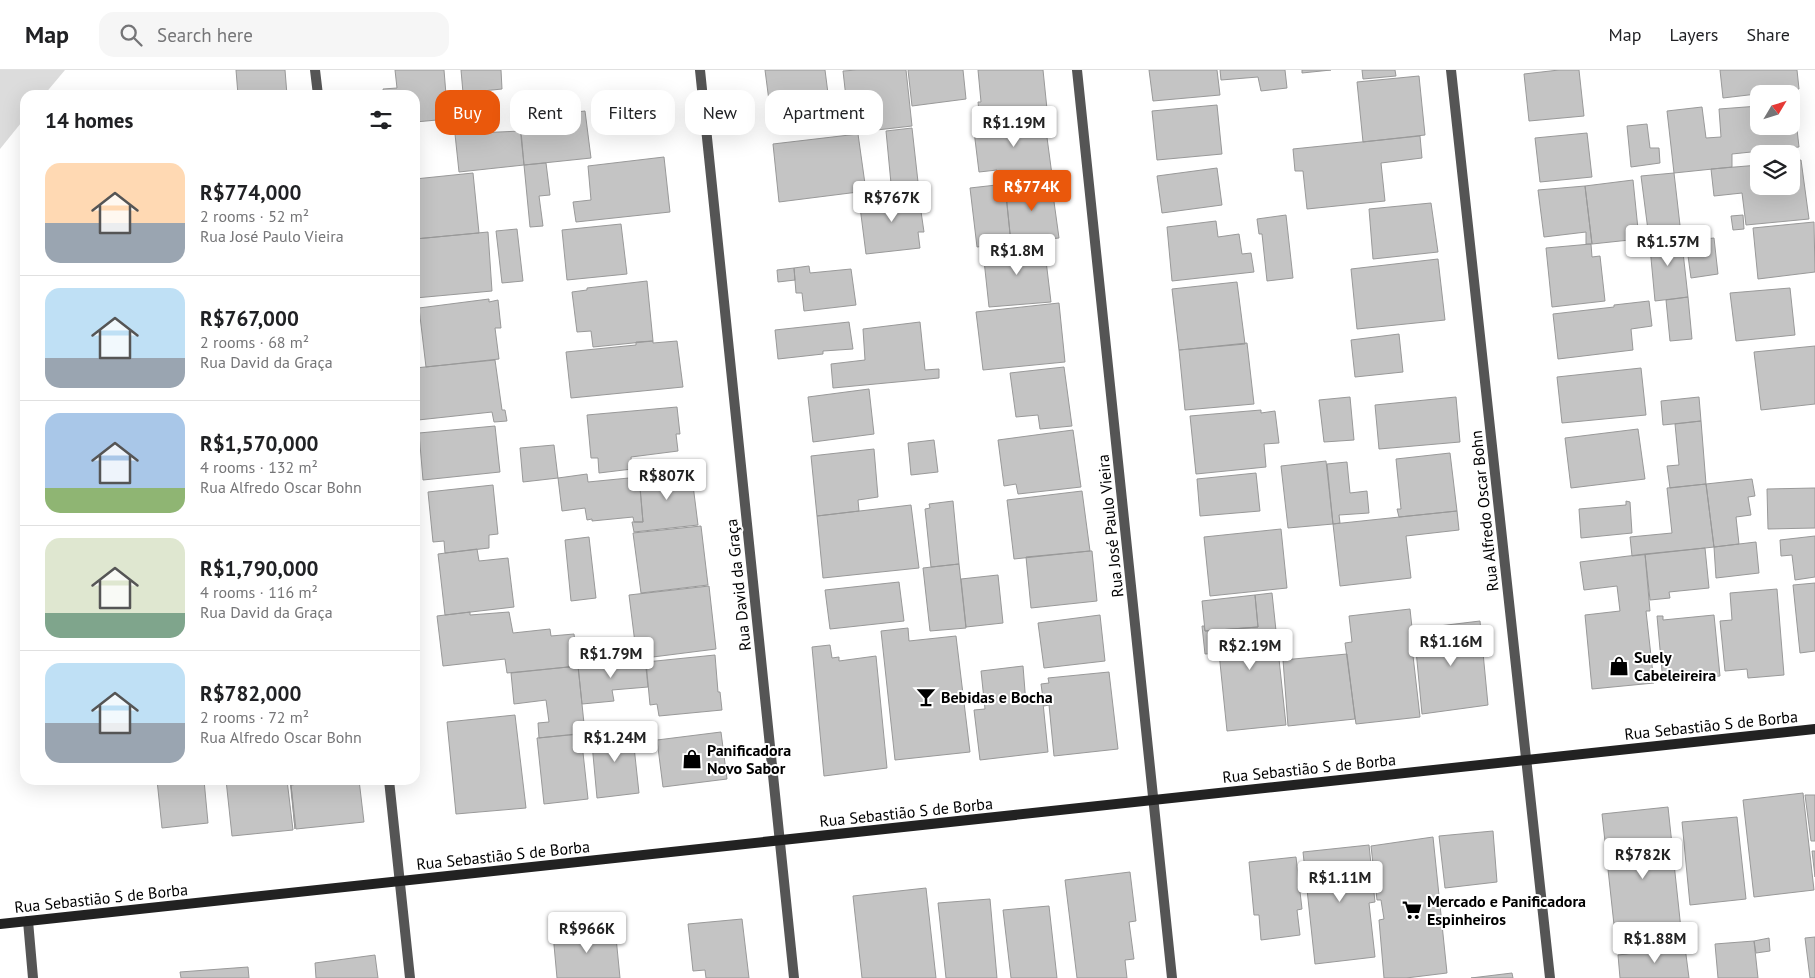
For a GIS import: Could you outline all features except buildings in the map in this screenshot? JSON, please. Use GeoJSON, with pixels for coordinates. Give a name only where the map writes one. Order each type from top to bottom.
{"type":"FeatureCollection","features":[{"type":"Feature","properties":{"kind":"street"},"geometry":{"type":"LineString","coordinates":[[315,70],[317,90]]}},
{"type":"Feature","properties":{"kind":"street","name":"Rua David da Graça"},"geometry":{"type":"LineString","coordinates":[[700,70],[794,978]]}},
{"type":"Feature","properties":{"kind":"street","name":"Rua José Paulo Vieira"},"geometry":{"type":"LineString","coordinates":[[1077,70],[1172,978]]}},
{"type":"Feature","properties":{"kind":"street","name":"Rua Alfredo Oscar Bohn"},"geometry":{"type":"LineString","coordinates":[[1452,70],[1550,978]]}},
{"type":"Feature","properties":{"kind":"street","name":"Rua Sebastião S de Borba"},"geometry":{"type":"LineString","coordinates":[[0,924],[1815,729]]}},
{"type":"Feature","properties":{"kind":"street"},"geometry":{"type":"LineString","coordinates":[[390,785],[410,978]]}},
{"type":"Feature","properties":{"kind":"street"},"geometry":{"type":"LineString","coordinates":[[28,921],[34,978]]}},
{"type":"Feature","properties":{"kind":"shaded area"},"geometry":{"type":"Polygon","coordinates":[[[0,70],[65,70],[48,90],[20,90],[20,124],[0,149],[0,70]]]}},
{"type":"Feature","properties":{"kind":"place","name":"Suely Cabeleireira"},"geometry":{"type":"Point","coordinates":[1619,666]}},
{"type":"Feature","properties":{"kind":"place","name":"Bebidas e Bocha"},"geometry":{"type":"Point","coordinates":[926,697]}},
{"type":"Feature","properties":{"kind":"place","name":"Panificadora Novo Sabor"},"geometry":{"type":"Point","coordinates":[692,759]}},
{"type":"Feature","properties":{"kind":"place","name":"Mercado e Panificadora Espinheiros"},"geometry":{"type":"Point","coordinates":[1412,910]}}]}
